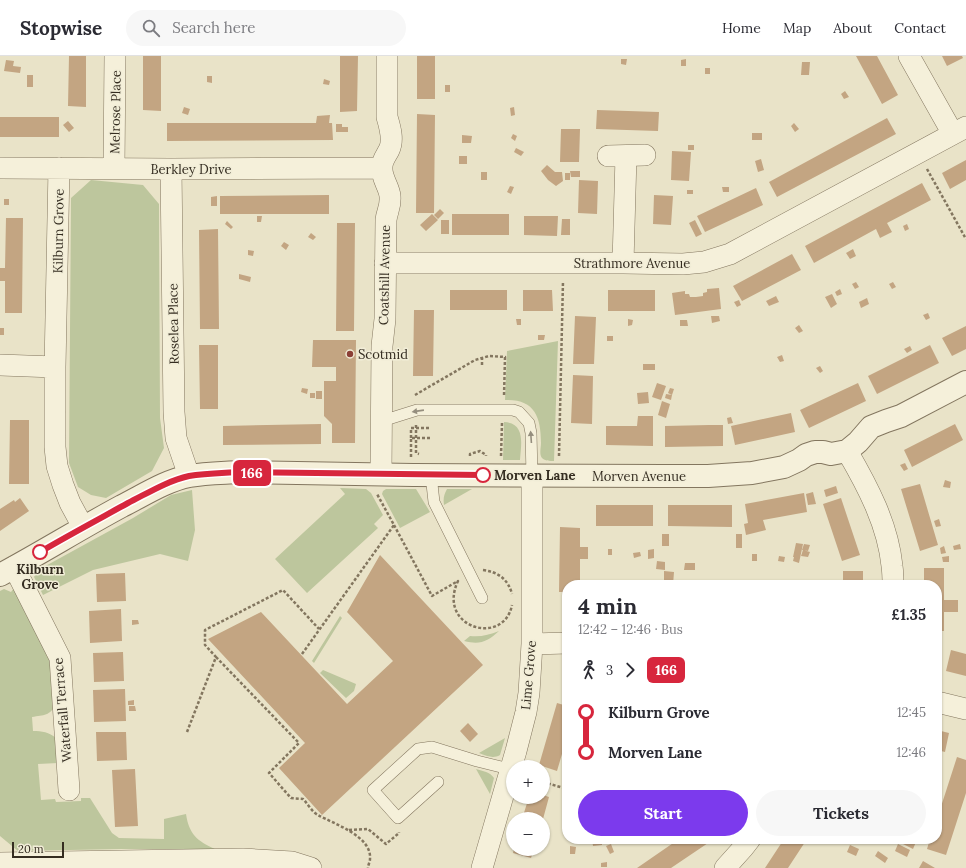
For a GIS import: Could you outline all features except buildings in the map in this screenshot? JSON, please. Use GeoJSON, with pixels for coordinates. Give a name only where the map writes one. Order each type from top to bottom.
{"type":"FeatureCollection","features":[{"type":"Feature","properties":{"kind":"street","name":"Melrose Place"},"geometry":{"type":"LineString","coordinates":[[114,168],[115,56]]}},
{"type":"Feature","properties":{"kind":"street"},"geometry":{"type":"LineString","coordinates":[[381,168],[389,150],[391,138],[387,117],[387,56]]}},
{"type":"Feature","properties":{"kind":"street"},"geometry":{"type":"LineString","coordinates":[[909,56],[959,131]]}},
{"type":"Feature","properties":{"kind":"street","name":"Strathmore Avenue"},"geometry":{"type":"LineString","coordinates":[[385,263],[683,264],[704,262],[730,254],[959,131]]}},
{"type":"Feature","properties":{"kind":"street"},"geometry":{"type":"LineString","coordinates":[[622,263],[626,156]]}},
{"type":"Feature","properties":{"kind":"street","name":"Berkley Drive"},"geometry":{"type":"LineString","coordinates":[[0,168],[381,168]]}},
{"type":"Feature","properties":{"kind":"street","name":"Kilburn Grove"},"geometry":{"type":"LineString","coordinates":[[59,168],[55,447],[57,466],[65,491],[84,527]]}},
{"type":"Feature","properties":{"kind":"street","name":"Coatshill Avenue"},"geometry":{"type":"LineString","coordinates":[[379,484],[382,421],[382,346],[385,319],[386,218],[389,210],[390,195],[381,168]]}},
{"type":"Feature","properties":{"kind":"street","name":"Roselea Place"},"geometry":{"type":"LineString","coordinates":[[171,169],[174,412],[176,438],[189,476]]}},
{"type":"Feature","properties":{"kind":"street"},"geometry":{"type":"LineString","coordinates":[[0,364],[55,367]]}},
{"type":"Feature","properties":{"kind":"street"},"geometry":{"type":"LineString","coordinates":[[893,580],[892,565],[881,520],[869,491],[847,451],[858,442],[871,427],[902,416],[966,382]]}},
{"type":"Feature","properties":{"kind":"street","name":"Morven Avenue"},"geometry":{"type":"LineString","coordinates":[[7,571],[155,489],[189,476],[231,472],[379,484],[431,475],[708,476],[752,473],[784,467],[806,455],[815,452],[831,454],[847,451]]}},
{"type":"Feature","properties":{"kind":"street","name":"Lime Grove"},"geometry":{"type":"LineString","coordinates":[[513,760],[527,705],[531,675],[532,476]]}},
{"type":"Feature","properties":{"kind":"street","name":"Waterfall Terrace"},"geometry":{"type":"LineString","coordinates":[[7,571],[60,658],[69,790]]}},
{"type":"Feature","properties":{"kind":"street"},"geometry":{"type":"LineString","coordinates":[[532,644],[562,643]]}},
{"type":"Feature","properties":{"kind":"street"},"geometry":{"type":"LineString","coordinates":[[942,703],[966,709]]}},
{"type":"Feature","properties":{"kind":"street","name":"Lime Grove"},"geometry":{"type":"LineString","coordinates":[[482,868],[506,784]]}},
{"type":"Feature","properties":{"kind":"street"},"geometry":{"type":"LineString","coordinates":[[725,868],[746,844]]}},
{"type":"Feature","properties":{"kind":"street"},"geometry":{"type":"LineString","coordinates":[[0,863],[88,864],[242,859],[292,862],[311,868]]}},
{"type":"Feature","properties":{"kind":"lane"},"geometry":{"type":"LineString","coordinates":[[382,421],[417,410],[508,410],[519,412],[529,423],[531,433],[532,476]]}},
{"type":"Feature","properties":{"kind":"lane"},"geometry":{"type":"LineString","coordinates":[[431,475],[434,502],[482,598]]}},
{"type":"Feature","properties":{"kind":"lane"},"geometry":{"type":"LineString","coordinates":[[438,782],[398,818],[373,790],[418,749],[432,747],[506,769]]}},
{"type":"Feature","properties":{"kind":"path"},"geometry":{"type":"LineString","coordinates":[[918,153],[966,239]]}},
{"type":"Feature","properties":{"kind":"path"},"geometry":{"type":"LineString","coordinates":[[558,476],[564,263]]}},
{"type":"Feature","properties":{"kind":"path"},"geometry":{"type":"LineString","coordinates":[[482,358],[482,365]]}},
{"type":"Feature","properties":{"kind":"path"},"geometry":{"type":"LineString","coordinates":[[416,423],[416,453],[420,455]]}},
{"type":"Feature","properties":{"kind":"path"},"geometry":{"type":"LineString","coordinates":[[411,457],[411,428],[430,428]]}},
{"type":"Feature","properties":{"kind":"path"},"geometry":{"type":"LineString","coordinates":[[411,438],[430,438]]}},
{"type":"Feature","properties":{"kind":"path"},"geometry":{"type":"LineString","coordinates":[[470,458],[470,454],[480,451],[486,455],[486,457]]}},
{"type":"Feature","properties":{"kind":"path"},"geometry":{"type":"LineString","coordinates":[[302,654],[394,525],[379,484]]}},
{"type":"Feature","properties":{"kind":"path"},"geometry":{"type":"LineString","coordinates":[[319,629],[283,590],[205,630],[205,645],[299,743],[268,773],[291,798],[303,799],[316,814],[349,830],[361,839],[367,847],[370,858],[368,868]]}},
{"type":"Feature","properties":{"kind":"path"},"geometry":{"type":"LineString","coordinates":[[187,732],[216,657]]}},
{"type":"Feature","properties":{"kind":"path"},"geometry":{"type":"LineString","coordinates":[[550,784],[562,788]]}},
{"type":"Feature","properties":{"kind":"path"},"geometry":{"type":"LineString","coordinates":[[349,830],[368,828],[386,844],[399,833],[398,818]]}},
{"type":"Feature","properties":{"kind":"green space"},"geometry":{"type":"Polygon","coordinates":[[[91,180],[143,185],[159,204],[160,418],[164,448],[152,471],[106,498],[91,495],[78,487],[69,463],[71,198],[91,180]]]}},
{"type":"Feature","properties":{"kind":"green space"},"geometry":{"type":"Polygon","coordinates":[[[558,341],[554,461],[551,461],[545,460],[541,456],[541,433],[534,411],[523,402],[505,400],[507,351],[558,341]]]}},
{"type":"Feature","properties":{"kind":"green space"},"geometry":{"type":"Polygon","coordinates":[[[504,422],[511,423],[516,426],[519,431],[521,436],[520,460],[503,460],[504,422]]]}},
{"type":"Feature","properties":{"kind":"green space"},"geometry":{"type":"Polygon","coordinates":[[[340,488],[366,489],[371,493],[383,515],[374,524],[378,528],[307,593],[275,559],[345,494],[340,488]]]}},
{"type":"Feature","properties":{"kind":"green space"},"geometry":{"type":"Polygon","coordinates":[[[386,489],[416,489],[430,512],[400,528],[382,494],[386,489]]]}},
{"type":"Feature","properties":{"kind":"green space"},"geometry":{"type":"Polygon","coordinates":[[[447,489],[472,489],[444,505],[444,497],[447,489]]]}},
{"type":"Feature","properties":{"kind":"green space"},"geometry":{"type":"Polygon","coordinates":[[[192,490],[195,530],[188,561],[160,554],[93,570],[43,595],[34,577],[40,569],[133,518],[171,495],[192,490]]]}},
{"type":"Feature","properties":{"kind":"green space"},"geometry":{"type":"Polygon","coordinates":[[[14,588],[49,654],[56,704],[49,713],[32,717],[33,731],[45,732],[56,738],[58,763],[38,764],[41,800],[55,799],[56,802],[81,801],[81,798],[90,798],[112,833],[119,838],[164,839],[164,819],[186,814],[189,827],[195,836],[203,843],[215,849],[18,851],[0,836],[0,591],[4,589],[11,592],[14,588]]]}},
{"type":"Feature","properties":{"kind":"green space"},"geometry":{"type":"Polygon","coordinates":[[[340,616],[342,618],[314,663],[312,661],[340,616]]]}},
{"type":"Feature","properties":{"kind":"green space"},"geometry":{"type":"Polygon","coordinates":[[[499,631],[491,638],[483,642],[475,643],[464,641],[470,636],[492,634],[499,631]]]}},
{"type":"Feature","properties":{"kind":"green space"},"geometry":{"type":"Polygon","coordinates":[[[323,670],[356,684],[354,691],[346,698],[320,673],[323,670]]]}},
{"type":"Feature","properties":{"kind":"green space"},"geometry":{"type":"Polygon","coordinates":[[[505,738],[500,755],[492,757],[479,753],[505,738]]]}},
{"type":"Feature","properties":{"kind":"green space"},"geometry":{"type":"Polygon","coordinates":[[[476,769],[488,773],[494,778],[490,794],[476,769]]]}},
{"type":"Feature","properties":{"kind":"bus line","name":"166"},"geometry":{"type":"LineString","coordinates":[[40,552],[155,489],[189,476],[238,472],[483,475]]}},
{"type":"Feature","properties":{"kind":"place","name":"Scotmid"},"geometry":{"type":"Point","coordinates":[350,354]}},
{"type":"Feature","properties":{"kind":"place","name":"Morven Lane"},"geometry":{"type":"Point","coordinates":[483,475]}},
{"type":"Feature","properties":{"kind":"place","name":"Kilburn Grove"},"geometry":{"type":"Point","coordinates":[40,552]}}]}
